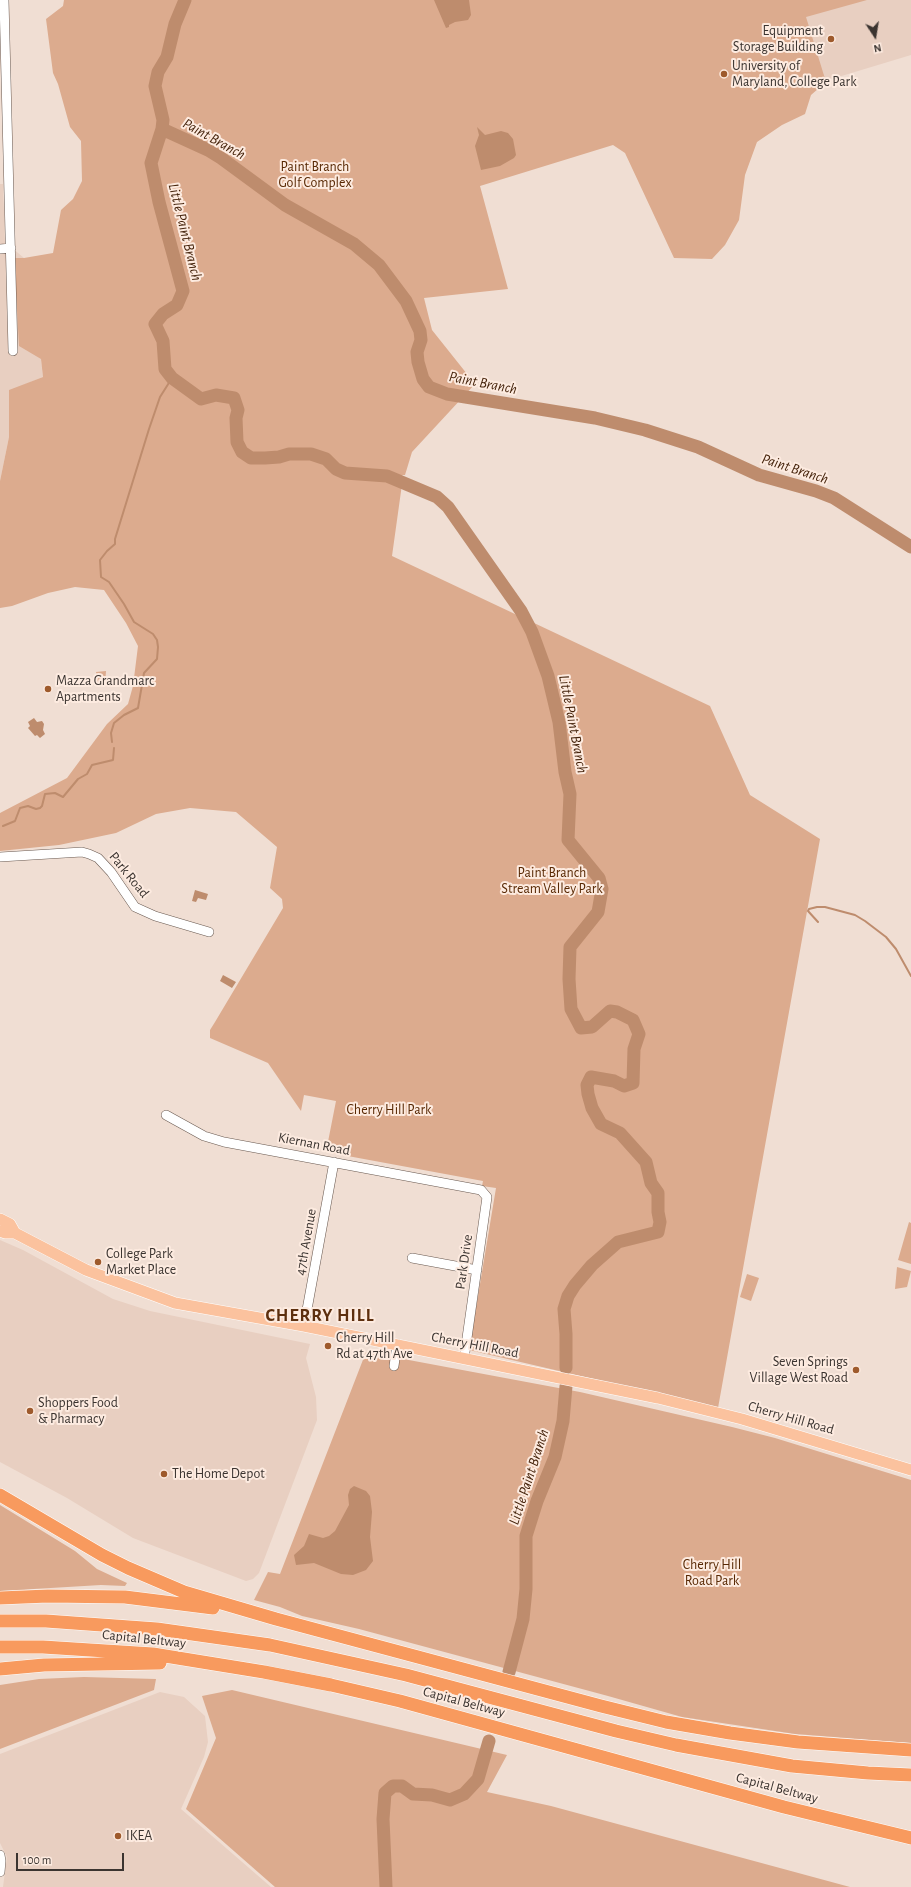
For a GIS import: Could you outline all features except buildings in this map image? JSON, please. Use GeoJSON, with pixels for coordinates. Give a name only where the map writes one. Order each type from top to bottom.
{"type":"FeatureCollection","features":[{"type":"Feature","properties":{"kind":"highway"},"geometry":{"type":"LineString","coordinates":[[0,1495],[102,1555],[135,1571],[184,1592],[276,1619],[593,1704],[666,1722],[730,1733],[798,1742],[911,1750]]}},
{"type":"Feature","properties":{"kind":"highway"},"geometry":{"type":"LineString","coordinates":[[0,1598],[55,1596],[125,1597],[184,1603],[276,1619]]}},
{"type":"Feature","properties":{"kind":"highway","name":"Capital Beltway"},"geometry":{"type":"LineString","coordinates":[[0,1621],[46,1621],[157,1629],[270,1645],[406,1675],[676,1745],[792,1766],[868,1773],[911,1775]]}},
{"type":"Feature","properties":{"kind":"highway","name":"Capital Beltway"},"geometry":{"type":"LineString","coordinates":[[0,1647],[43,1647],[153,1654],[331,1685],[400,1701],[784,1807],[911,1838]]}},
{"type":"Feature","properties":{"kind":"highway"},"geometry":{"type":"LineString","coordinates":[[0,1669],[44,1665],[152,1662],[223,1665]]}},
{"type":"Feature","properties":{"kind":"main road","name":"Cherry Hill Road"},"geometry":{"type":"LineString","coordinates":[[0,1219],[10,1224],[15,1233]]}},
{"type":"Feature","properties":{"kind":"main road","name":"Cherry Hill Road"},"geometry":{"type":"LineString","coordinates":[[0,1231],[5,1233],[15,1233],[86,1270],[175,1303],[397,1344],[658,1398],[742,1419],[911,1470]]}},
{"type":"Feature","properties":{"kind":"street"},"geometry":{"type":"LineString","coordinates":[[4,0],[13,351]]}},
{"type":"Feature","properties":{"kind":"street"},"geometry":{"type":"LineString","coordinates":[[0,248],[11,248]]}},
{"type":"Feature","properties":{"kind":"street","name":"Park Road"},"geometry":{"type":"LineString","coordinates":[[0,857],[82,852],[89,854],[98,858],[111,872],[135,907],[161,918],[209,932]]}},
{"type":"Feature","properties":{"kind":"street","name":"Kiernan Road"},"geometry":{"type":"LineString","coordinates":[[166,1115],[204,1136],[224,1142],[462,1186]]}},
{"type":"Feature","properties":{"kind":"street","name":"47th Avenue"},"geometry":{"type":"LineString","coordinates":[[304,1326],[334,1162]]}},
{"type":"Feature","properties":{"kind":"street","name":"Park Drive"},"geometry":{"type":"LineString","coordinates":[[462,1186],[481,1190],[486,1197],[464,1359]]}},
{"type":"Feature","properties":{"kind":"street"},"geometry":{"type":"LineString","coordinates":[[412,1258],[477,1270]]}},
{"type":"Feature","properties":{"kind":"street"},"geometry":{"type":"LineString","coordinates":[[394,1366],[397,1344]]}},
{"type":"Feature","properties":{"kind":"street"},"geometry":{"type":"LineString","coordinates":[[0,1855],[0,1872]]}},
{"type":"Feature","properties":{"kind":"shaded area"},"geometry":{"type":"Polygon","coordinates":[[[434,0],[469,0],[471,15],[468,20],[455,22],[446,28],[434,0]]]}},
{"type":"Feature","properties":{"kind":"shaded area","name":"University of Maryland, College Park"},"geometry":{"type":"Polygon","coordinates":[[[578,0],[911,0],[911,55],[620,143],[578,0]]]}},
{"type":"Feature","properties":{"kind":"shaded area"},"geometry":{"type":"Polygon","coordinates":[[[477,127],[485,135],[501,131],[508,133],[513,139],[516,155],[514,158],[500,166],[481,170],[475,146],[479,135],[477,127]]]}},
{"type":"Feature","properties":{"kind":"shaded area"},"geometry":{"type":"Polygon","coordinates":[[[0,184],[3,184],[5,242],[24,258],[15,258],[41,359],[43,377],[9,391],[9,437],[0,481],[0,184]]]}},
{"type":"Feature","properties":{"kind":"shaded area"},"geometry":{"type":"Polygon","coordinates":[[[34,718],[37,722],[42,721],[44,724],[43,730],[45,734],[40,738],[37,735],[35,736],[28,728],[30,726],[28,722],[34,718]]]}},
{"type":"Feature","properties":{"kind":"shaded area"},"geometry":{"type":"Polygon","coordinates":[[[195,890],[208,894],[206,900],[198,898],[196,902],[192,901],[195,890]]]}},
{"type":"Feature","properties":{"kind":"shaded area"},"geometry":{"type":"Polygon","coordinates":[[[223,975],[236,982],[232,988],[220,981],[223,975]]]}},
{"type":"Feature","properties":{"kind":"shaded area"},"geometry":{"type":"Polygon","coordinates":[[[0,1240],[23,1250],[113,1299],[150,1311],[310,1344],[306,1358],[316,1397],[317,1420],[259,1573],[253,1579],[246,1581],[133,1538],[67,1498],[0,1462],[0,1240]]]}},
{"type":"Feature","properties":{"kind":"shaded area"},"geometry":{"type":"Polygon","coordinates":[[[354,1486],[366,1491],[370,1496],[372,1512],[370,1537],[373,1561],[366,1570],[353,1575],[341,1574],[314,1563],[296,1565],[294,1555],[304,1546],[309,1534],[323,1538],[329,1536],[335,1531],[349,1505],[348,1495],[350,1489],[354,1486]]]}},
{"type":"Feature","properties":{"kind":"shaded area"},"geometry":{"type":"Polygon","coordinates":[[[160,1692],[184,1697],[205,1716],[208,1742],[204,1757],[181,1809],[271,1887],[3,1887],[7,1857],[0,1843],[0,1754],[160,1692]]]}},
{"type":"Feature","properties":{"kind":"green space"},"geometry":{"type":"Polygon","coordinates":[[[64,0],[867,0],[806,17],[826,82],[811,95],[805,114],[782,125],[757,142],[745,175],[739,220],[725,245],[712,259],[674,258],[625,153],[613,145],[480,186],[508,289],[424,298],[432,330],[475,384],[412,452],[405,475],[402,475],[403,477],[392,556],[710,706],[750,795],[820,839],[718,1408],[469,1350],[496,1188],[482,1186],[483,1181],[326,1152],[336,1101],[304,1095],[301,1111],[268,1063],[210,1038],[210,1030],[283,908],[282,899],[270,888],[277,847],[236,812],[190,808],[156,814],[116,833],[59,845],[0,851],[0,813],[67,778],[107,724],[128,704],[133,686],[138,646],[126,623],[104,590],[75,587],[48,593],[12,606],[0,608],[0,481],[9,437],[9,390],[43,377],[41,359],[19,346],[14,258],[24,258],[53,253],[61,210],[73,199],[82,181],[81,141],[70,127],[58,84],[53,73],[46,19],[63,6],[64,0]]]}},
{"type":"Feature","properties":{"kind":"green space"},"geometry":{"type":"Polygon","coordinates":[[[106,671],[105,685],[98,686],[96,672],[106,671]]]}},
{"type":"Feature","properties":{"kind":"green space"},"geometry":{"type":"Polygon","coordinates":[[[909,1222],[911,1223],[911,1264],[898,1260],[909,1222]]]}},
{"type":"Feature","properties":{"kind":"green space"},"geometry":{"type":"Polygon","coordinates":[[[897,1267],[911,1271],[907,1287],[895,1289],[897,1267]]]}},
{"type":"Feature","properties":{"kind":"green space"},"geometry":{"type":"Polygon","coordinates":[[[747,1274],[759,1278],[751,1301],[740,1297],[747,1274]]]}},
{"type":"Feature","properties":{"kind":"green space","name":"Cherry Hill Road Park"},"geometry":{"type":"Polygon","coordinates":[[[366,1352],[580,1392],[732,1427],[775,1438],[911,1480],[911,1743],[795,1734],[682,1717],[359,1629],[302,1616],[280,1607],[254,1600],[268,1572],[280,1574],[366,1352]]]}},
{"type":"Feature","properties":{"kind":"green space"},"geometry":{"type":"Polygon","coordinates":[[[0,1505],[75,1551],[97,1569],[127,1583],[125,1586],[101,1585],[0,1591],[0,1505]]]}},
{"type":"Feature","properties":{"kind":"green space"},"geometry":{"type":"Polygon","coordinates":[[[84,1677],[156,1679],[154,1690],[0,1749],[0,1685],[39,1679],[84,1677]]]}},
{"type":"Feature","properties":{"kind":"green space"},"geometry":{"type":"Polygon","coordinates":[[[232,1690],[507,1755],[487,1792],[551,1806],[850,1887],[275,1887],[186,1809],[216,1738],[202,1696],[232,1690]]]}},
{"type":"Feature","properties":{"kind":"waterway","name":"Little Paint Branch"},"geometry":{"type":"LineString","coordinates":[[185,0],[175,24],[167,57],[158,72],[155,86],[163,120],[162,129],[151,163],[159,202],[183,291],[177,305],[163,314],[155,324],[163,341],[165,369],[172,378],[201,399],[216,395],[234,398],[238,410],[236,418],[237,442],[242,452],[251,458],[279,457],[289,454],[311,454],[326,459],[336,469],[345,473],[387,476],[437,497],[448,507],[521,611],[532,632],[548,676],[559,722],[565,772],[570,794],[568,840],[599,878],[602,889],[598,912],[570,947],[569,979],[571,1009],[581,1028],[592,1027],[610,1011],[617,1012],[633,1020],[639,1034],[634,1049],[633,1083],[624,1086],[614,1081],[591,1077],[587,1085],[588,1094],[592,1108],[601,1124],[620,1133],[646,1162],[651,1183],[658,1193],[658,1212],[660,1222],[658,1232],[618,1242],[592,1265],[575,1285],[568,1296],[564,1309],[566,1368]]}},
{"type":"Feature","properties":{"kind":"waterway","name":"Paint Branch"},"geometry":{"type":"LineString","coordinates":[[162,129],[208,150],[221,158],[285,205],[354,244],[379,265],[406,301],[420,331],[421,340],[417,352],[418,362],[423,379],[429,387],[447,394],[595,418],[645,430],[698,447],[759,475],[816,491],[834,498],[911,547]]}},
{"type":"Feature","properties":{"kind":"waterway"},"geometry":{"type":"LineString","coordinates":[[112,742],[111,733],[114,723],[124,715],[138,708],[144,673],[157,659],[158,647],[157,640],[153,634],[134,622],[109,582],[101,577],[100,560],[115,544],[115,539],[149,429],[160,397],[172,378]]}},
{"type":"Feature","properties":{"kind":"waterway"},"geometry":{"type":"LineString","coordinates":[[3,826],[15,821],[20,808],[28,806],[36,809],[40,808],[42,806],[45,794],[55,793],[63,797],[78,779],[87,774],[92,765],[113,760],[114,748]]}},
{"type":"Feature","properties":{"kind":"waterway"},"geometry":{"type":"LineString","coordinates":[[818,922],[808,911],[809,909],[825,907],[855,915],[886,937],[896,949],[911,976]]}},
{"type":"Feature","properties":{"kind":"waterway","name":"Little Paint Branch"},"geometry":{"type":"LineString","coordinates":[[509,1672],[523,1619],[526,1589],[526,1536],[537,1501],[555,1457],[563,1421],[566,1386]]}},
{"type":"Feature","properties":{"kind":"waterway","name":"Little Paint Branch"},"geometry":{"type":"LineString","coordinates":[[386,1887],[383,1819],[385,1793],[393,1786],[402,1786],[413,1794],[432,1795],[450,1800],[464,1794],[478,1779],[489,1741]]}},
{"type":"Feature","properties":{"kind":"place","name":"Equipment Storage Building"},"geometry":{"type":"Point","coordinates":[831,39]}},
{"type":"Feature","properties":{"kind":"place","name":"University of Maryland, College Park"},"geometry":{"type":"Point","coordinates":[724,74]}},
{"type":"Feature","properties":{"kind":"place","name":"Mazza Grandmarc Apartments"},"geometry":{"type":"Point","coordinates":[48,689]}},
{"type":"Feature","properties":{"kind":"place","name":"College Park Market Place"},"geometry":{"type":"Point","coordinates":[98,1262]}},
{"type":"Feature","properties":{"kind":"place","name":"Cherry Hill Rd at 47th Ave"},"geometry":{"type":"Point","coordinates":[328,1346]}},
{"type":"Feature","properties":{"kind":"place","name":"Seven Springs Village West Road"},"geometry":{"type":"Point","coordinates":[856,1370]}},
{"type":"Feature","properties":{"kind":"place","name":"Shoppers Food & Pharmacy"},"geometry":{"type":"Point","coordinates":[30,1411]}},
{"type":"Feature","properties":{"kind":"place","name":"The Home Depot"},"geometry":{"type":"Point","coordinates":[164,1474]}},
{"type":"Feature","properties":{"kind":"place","name":"IKEA"},"geometry":{"type":"Point","coordinates":[118,1836]}},
{"type":"Feature","properties":{"kind":"district","name":"CHERRY HILL"},"geometry":{"type":"Point","coordinates":[320,1316]}},
{"type":"Feature","properties":{"kind":"park label","name":"Paint Branch Golf Complex"},"geometry":{"type":"Point","coordinates":[315,176]}},
{"type":"Feature","properties":{"kind":"park label","name":"Paint Branch Stream Valley Park"},"geometry":{"type":"Point","coordinates":[552,882]}},
{"type":"Feature","properties":{"kind":"park label","name":"Cherry Hill Park"},"geometry":{"type":"Point","coordinates":[389,1110]}}]}
